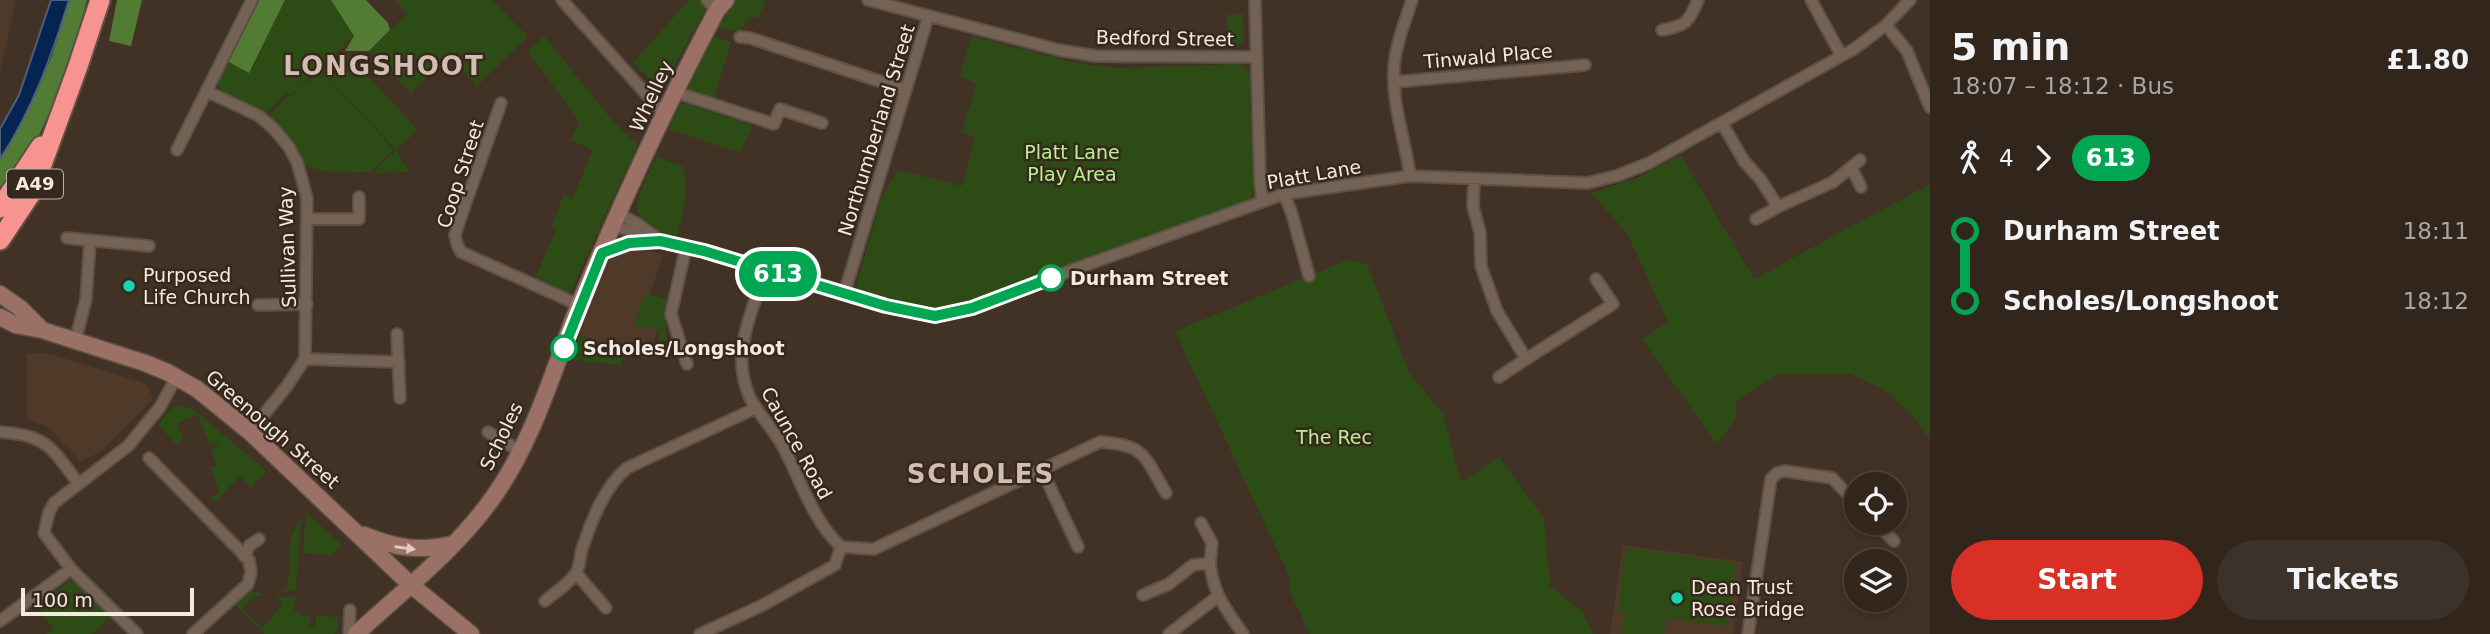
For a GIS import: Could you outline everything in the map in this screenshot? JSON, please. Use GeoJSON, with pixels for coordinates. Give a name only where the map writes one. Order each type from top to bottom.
{"type":"FeatureCollection","features":[{"type":"Feature","properties":{"kind":"highway","name":"A49"},"geometry":{"type":"LineString","coordinates":[[0,240],[33,192],[100,0]]}},
{"type":"Feature","properties":{"kind":"highway","name":"A49"},"geometry":{"type":"LineString","coordinates":[[0,208],[58,122]]}},
{"type":"Feature","properties":{"kind":"street"},"geometry":{"type":"LineString","coordinates":[[177,150],[252,0]]}},
{"type":"Feature","properties":{"kind":"street"},"geometry":{"type":"LineString","coordinates":[[562,0],[664,114]]}},
{"type":"Feature","properties":{"kind":"street","name":"Bedford Street"},"geometry":{"type":"LineString","coordinates":[[868,0],[1059,50],[1096,56],[1257,57]]}},
{"type":"Feature","properties":{"kind":"street"},"geometry":{"type":"LineString","coordinates":[[1255,0],[1262,200]]}},
{"type":"Feature","properties":{"kind":"street"},"geometry":{"type":"LineString","coordinates":[[1410,176],[1394,82],[1395,57],[1412,0]]}},
{"type":"Feature","properties":{"kind":"street"},"geometry":{"type":"LineString","coordinates":[[1662,30],[1677,28],[1686,23],[1698,0]]}},
{"type":"Feature","properties":{"kind":"street"},"geometry":{"type":"LineString","coordinates":[[1811,0],[1841,55]]}},
{"type":"Feature","properties":{"kind":"street","name":"Platt Lane"},"geometry":{"type":"LineString","coordinates":[[616,219],[660,241],[918,314],[947,314],[972,308],[1284,194],[1410,176],[1561,183],[1619,176],[1649,163],[1854,49],[1886,25],[1910,0]]}},
{"type":"Feature","properties":{"kind":"street","name":"Whelley"},"geometry":{"type":"LineString","coordinates":[[616,219],[717,3]]}},
{"type":"Feature","properties":{"kind":"street","name":"Northumberland Street"},"geometry":{"type":"LineString","coordinates":[[844,293],[928,17]]}},
{"type":"Feature","properties":{"kind":"street"},"geometry":{"type":"LineString","coordinates":[[1886,25],[1907,51],[1930,107]]}},
{"type":"Feature","properties":{"kind":"street"},"geometry":{"type":"LineString","coordinates":[[747,35],[906,90]]}},
{"type":"Feature","properties":{"kind":"street","name":"Tinwald Place"},"geometry":{"type":"LineString","coordinates":[[1394,82],[1572,71],[1585,65]]}},
{"type":"Feature","properties":{"kind":"street","name":"Sullivan Way"},"geometry":{"type":"LineString","coordinates":[[206,91],[259,116],[282,137],[302,174],[307,198],[305,359]]}},
{"type":"Feature","properties":{"kind":"street"},"geometry":{"type":"LineString","coordinates":[[675,92],[774,124],[780,109],[822,123]]}},
{"type":"Feature","properties":{"kind":"street","name":"Coop Street"},"geometry":{"type":"LineString","coordinates":[[501,103],[458,225],[457,244],[461,252],[579,305]]}},
{"type":"Feature","properties":{"kind":"street"},"geometry":{"type":"LineString","coordinates":[[1722,123],[1744,161],[1761,180],[1778,207]]}},
{"type":"Feature","properties":{"kind":"street"},"geometry":{"type":"LineString","coordinates":[[1756,219],[1833,182],[1856,163],[1861,187]]}},
{"type":"Feature","properties":{"kind":"street"},"geometry":{"type":"LineString","coordinates":[[1474,178],[1473,207],[1480,232],[1481,266],[1497,311],[1527,359]]}},
{"type":"Feature","properties":{"kind":"street"},"geometry":{"type":"LineString","coordinates":[[1284,194],[1309,276]]}},
{"type":"Feature","properties":{"kind":"street"},"geometry":{"type":"LineString","coordinates":[[307,219],[359,219],[359,197]]}},
{"type":"Feature","properties":{"kind":"street","name":"Scholes"},"geometry":{"type":"LineString","coordinates":[[356,634],[453,544],[495,494],[520,451],[554,375],[579,305],[616,219]]}},
{"type":"Feature","properties":{"kind":"street"},"geometry":{"type":"LineString","coordinates":[[67,238],[149,246]]}},
{"type":"Feature","properties":{"kind":"street"},"geometry":{"type":"LineString","coordinates":[[75,342],[86,299],[90,240]]}},
{"type":"Feature","properties":{"kind":"street","name":"Platt Lane"},"geometry":{"type":"LineString","coordinates":[[602,253],[629,243],[660,241]]}},
{"type":"Feature","properties":{"kind":"street"},"geometry":{"type":"LineString","coordinates":[[686,247],[671,314],[687,364]]}},
{"type":"Feature","properties":{"kind":"street","name":"Caunce Road"},"geometry":{"type":"LineString","coordinates":[[766,270],[743,347],[742,364],[746,385],[754,409],[778,440],[824,531],[841,547]]}},
{"type":"Feature","properties":{"kind":"street"},"geometry":{"type":"LineString","coordinates":[[1499,377],[1616,309],[1596,279]]}},
{"type":"Feature","properties":{"kind":"street","name":"Greenough Street"},"geometry":{"type":"LineString","coordinates":[[0,294],[20,308],[42,330]]}},
{"type":"Feature","properties":{"kind":"street"},"geometry":{"type":"LineString","coordinates":[[258,305],[307,304]]}},
{"type":"Feature","properties":{"kind":"street","name":"Greenough Street"},"geometry":{"type":"LineString","coordinates":[[0,317],[8,324],[42,330],[177,376],[221,407],[250,432],[411,585],[471,634]]}},
{"type":"Feature","properties":{"kind":"street"},"geometry":{"type":"LineString","coordinates":[[397,334],[400,398]]}},
{"type":"Feature","properties":{"kind":"street"},"geometry":{"type":"LineString","coordinates":[[250,432],[288,386],[305,359],[399,362]]}},
{"type":"Feature","properties":{"kind":"street"},"geometry":{"type":"LineString","coordinates":[[137,634],[71,569],[44,533],[48,512],[54,502],[136,437],[160,407],[177,376]]}},
{"type":"Feature","properties":{"kind":"street"},"geometry":{"type":"LineString","coordinates":[[545,601],[576,573],[581,550],[594,519],[608,489],[618,476],[627,468],[754,409]]}},
{"type":"Feature","properties":{"kind":"street"},"geometry":{"type":"LineString","coordinates":[[0,432],[39,438],[63,463],[78,484]]}},
{"type":"Feature","properties":{"kind":"street"},"geometry":{"type":"LineString","coordinates":[[488,432],[520,451]]}},
{"type":"Feature","properties":{"kind":"street"},"geometry":{"type":"LineString","coordinates":[[700,634],[763,605],[835,565],[841,547],[874,549],[1100,442],[1119,443],[1142,452],[1166,493]]}},
{"type":"Feature","properties":{"kind":"street"},"geometry":{"type":"LineString","coordinates":[[149,458],[249,560],[251,572],[247,584],[196,633]]}},
{"type":"Feature","properties":{"kind":"street"},"geometry":{"type":"LineString","coordinates":[[1041,468],[1078,547]]}},
{"type":"Feature","properties":{"kind":"street"},"geometry":{"type":"LineString","coordinates":[[1748,634],[1771,479],[1777,473],[1785,471],[1832,478],[1844,490]]}},
{"type":"Feature","properties":{"kind":"street"},"geometry":{"type":"LineString","coordinates":[[1201,523],[1212,543],[1210,563],[1217,597],[1243,634]]}},
{"type":"Feature","properties":{"kind":"street"},"geometry":{"type":"LineString","coordinates":[[359,533],[395,547],[412,550],[453,544]]}},
{"type":"Feature","properties":{"kind":"street"},"geometry":{"type":"LineString","coordinates":[[1888,535],[1894,541]]}},
{"type":"Feature","properties":{"kind":"street"},"geometry":{"type":"LineString","coordinates":[[244,556],[250,545],[259,539]]}},
{"type":"Feature","properties":{"kind":"street"},"geometry":{"type":"LineString","coordinates":[[1143,595],[1170,584],[1193,565],[1210,563]]}},
{"type":"Feature","properties":{"kind":"street"},"geometry":{"type":"LineString","coordinates":[[0,621],[71,569]]}},
{"type":"Feature","properties":{"kind":"street"},"geometry":{"type":"LineString","coordinates":[[576,573],[606,608]]}},
{"type":"Feature","properties":{"kind":"street"},"geometry":{"type":"LineString","coordinates":[[1169,634],[1217,597]]}},
{"type":"Feature","properties":{"kind":"street"},"geometry":{"type":"LineString","coordinates":[[349,634],[350,610]]}},
{"type":"Feature","properties":{"kind":"shaded area"},"geometry":{"type":"Polygon","coordinates":[[[0,0],[16,0],[0,72],[0,0]]]}},
{"type":"Feature","properties":{"kind":"shaded area"},"geometry":{"type":"Polygon","coordinates":[[[635,246],[663,255],[639,326],[658,329],[648,359],[579,335],[606,262],[625,248],[635,246]]]}},
{"type":"Feature","properties":{"kind":"shaded area"},"geometry":{"type":"Polygon","coordinates":[[[27,353],[50,354],[147,384],[153,399],[99,453],[80,461],[47,426],[27,419],[27,353]]]}},
{"type":"Feature","properties":{"kind":"shaded area","name":"Dean Trust Rose Bridge"},"geometry":{"type":"Polygon","coordinates":[[[1623,545],[1743,562],[1733,634],[1610,634],[1623,545]]]}},
{"type":"Feature","properties":{"kind":"green space"},"geometry":{"type":"Polygon","coordinates":[[[69,0],[87,0],[67,72],[29,157],[0,195],[0,159],[27,111],[52,56],[69,0]]]}},
{"type":"Feature","properties":{"kind":"green space"},"geometry":{"type":"Polygon","coordinates":[[[117,0],[142,0],[131,46],[109,41],[117,0]]]}},
{"type":"Feature","properties":{"kind":"green space"},"geometry":{"type":"Polygon","coordinates":[[[258,0],[285,0],[249,73],[229,62],[258,0]]]}},
{"type":"Feature","properties":{"kind":"green space"},"geometry":{"type":"Polygon","coordinates":[[[285,0],[331,0],[354,36],[291,95],[286,92],[266,114],[220,90],[218,81],[229,62],[250,72],[285,0]]]}},
{"type":"Feature","properties":{"kind":"green space"},"geometry":{"type":"Polygon","coordinates":[[[331,0],[366,0],[388,23],[390,30],[369,51],[345,51],[354,36],[331,0]]]}},
{"type":"Feature","properties":{"kind":"green space"},"geometry":{"type":"Polygon","coordinates":[[[395,0],[492,0],[528,37],[477,86],[448,56],[411,93],[369,51],[407,14],[395,0]]]}},
{"type":"Feature","properties":{"kind":"green space"},"geometry":{"type":"Polygon","coordinates":[[[689,0],[698,0],[707,7],[661,90],[633,63],[689,0]]]}},
{"type":"Feature","properties":{"kind":"green space"},"geometry":{"type":"Polygon","coordinates":[[[736,0],[765,0],[759,17],[750,18],[740,31],[717,28],[718,21],[736,0]]]}},
{"type":"Feature","properties":{"kind":"green space"},"geometry":{"type":"Polygon","coordinates":[[[1243,14],[1244,41],[1228,48],[1227,15],[1243,14]]]}},
{"type":"Feature","properties":{"kind":"green space"},"geometry":{"type":"Polygon","coordinates":[[[711,35],[731,42],[714,98],[687,89],[711,35]]]}},
{"type":"Feature","properties":{"kind":"green space"},"geometry":{"type":"Polygon","coordinates":[[[544,36],[611,119],[638,145],[570,292],[533,283],[557,228],[552,225],[564,194],[573,197],[593,150],[570,140],[580,123],[528,51],[544,36]]]}},
{"type":"Feature","properties":{"kind":"green space","name":"Platt Lane Play Area"},"geometry":{"type":"Polygon","coordinates":[[[971,36],[1081,64],[1118,68],[1241,64],[1250,73],[1255,84],[1250,102],[1254,119],[1253,193],[1249,201],[970,305],[920,313],[855,291],[881,199],[898,170],[962,186],[975,137],[961,132],[977,84],[960,77],[971,36]]]}},
{"type":"Feature","properties":{"kind":"green space"},"geometry":{"type":"Polygon","coordinates":[[[345,51],[418,130],[396,150],[322,71],[345,51]]]}},
{"type":"Feature","properties":{"kind":"green space"},"geometry":{"type":"Polygon","coordinates":[[[320,70],[394,150],[370,172],[331,173],[302,165],[288,139],[267,119],[288,95],[291,96],[320,70]]]}},
{"type":"Feature","properties":{"kind":"green space"},"geometry":{"type":"Polygon","coordinates":[[[688,104],[752,125],[741,153],[669,129],[679,105],[688,104]]]}},
{"type":"Feature","properties":{"kind":"green space"},"geometry":{"type":"Polygon","coordinates":[[[396,150],[410,172],[373,173],[396,150]]]}},
{"type":"Feature","properties":{"kind":"green space"},"geometry":{"type":"Polygon","coordinates":[[[1681,155],[1754,279],[1930,184],[1930,440],[1916,419],[1885,390],[1850,374],[1778,374],[1737,400],[1735,419],[1717,444],[1642,339],[1668,322],[1627,233],[1591,193],[1637,178],[1681,155]]]}},
{"type":"Feature","properties":{"kind":"green space"},"geometry":{"type":"Polygon","coordinates":[[[656,157],[684,167],[684,204],[675,240],[657,232],[639,216],[639,197],[656,157]]]}},
{"type":"Feature","properties":{"kind":"green space","name":"The Rec"},"geometry":{"type":"Polygon","coordinates":[[[1348,260],[1367,264],[1409,372],[1443,414],[1461,482],[1499,457],[1544,518],[1550,586],[1582,611],[1593,634],[1310,634],[1291,595],[1289,576],[1175,331],[1348,260]]]}},
{"type":"Feature","properties":{"kind":"green space"},"geometry":{"type":"Polygon","coordinates":[[[647,293],[667,299],[666,341],[658,342],[658,329],[634,326],[647,293]]]}},
{"type":"Feature","properties":{"kind":"green space"},"geometry":{"type":"Polygon","coordinates":[[[579,335],[625,351],[621,365],[573,360],[579,335]]]}},
{"type":"Feature","properties":{"kind":"green space"},"geometry":{"type":"Polygon","coordinates":[[[182,405],[196,411],[266,471],[251,488],[240,476],[215,502],[210,497],[220,493],[210,468],[217,465],[211,449],[219,446],[217,443],[210,446],[198,415],[177,423],[183,440],[177,445],[158,425],[171,408],[182,405]]]}},
{"type":"Feature","properties":{"kind":"green space"},"geometry":{"type":"Polygon","coordinates":[[[306,512],[341,544],[331,555],[303,553],[306,512]]]}},
{"type":"Feature","properties":{"kind":"green space"},"geometry":{"type":"Polygon","coordinates":[[[301,518],[296,590],[278,593],[288,587],[291,536],[301,518]]]}},
{"type":"Feature","properties":{"kind":"green space","name":"Dean Trust Rose Bridge"},"geometry":{"type":"Polygon","coordinates":[[[1626,548],[1736,563],[1733,599],[1727,626],[1667,618],[1664,634],[1622,634],[1625,612],[1618,611],[1622,584],[1619,584],[1626,548]]]}},
{"type":"Feature","properties":{"kind":"green space"},"geometry":{"type":"Polygon","coordinates":[[[75,581],[110,617],[92,634],[46,634],[53,629],[36,604],[68,582],[75,581]]]}},
{"type":"Feature","properties":{"kind":"green space"},"geometry":{"type":"Polygon","coordinates":[[[252,590],[263,596],[254,596],[241,609],[263,628],[282,604],[277,597],[296,596],[294,610],[302,616],[310,616],[309,626],[316,627],[316,616],[338,617],[338,630],[334,634],[265,634],[235,605],[252,590]]]}},
{"type":"Feature","properties":{"kind":"water"},"geometry":{"type":"Polygon","coordinates":[[[51,0],[69,0],[40,82],[22,122],[0,159],[0,129],[19,95],[51,0]]]}},
{"type":"Feature","properties":{"kind":"bus line","name":"613"},"geometry":{"type":"LineString","coordinates":[[564,348],[602,253],[629,243],[660,241],[704,251],[886,306],[935,316],[972,308],[1051,278]]}},
{"type":"Feature","properties":{"kind":"place","name":"Durham Street"},"geometry":{"type":"Point","coordinates":[1051,278]}},
{"type":"Feature","properties":{"kind":"place","name":"Purposed Life Church"},"geometry":{"type":"Point","coordinates":[129,286]}},
{"type":"Feature","properties":{"kind":"place","name":"Scholes/Longshoot"},"geometry":{"type":"Point","coordinates":[564,348]}},
{"type":"Feature","properties":{"kind":"place","name":"Dean Trust Rose Bridge"},"geometry":{"type":"Point","coordinates":[1677,598]}},
{"type":"Feature","properties":{"kind":"district","name":"LONGSHOOT"},"geometry":{"type":"Point","coordinates":[384,66]}},
{"type":"Feature","properties":{"kind":"district","name":"SCHOLES"},"geometry":{"type":"Point","coordinates":[981,474]}}]}
